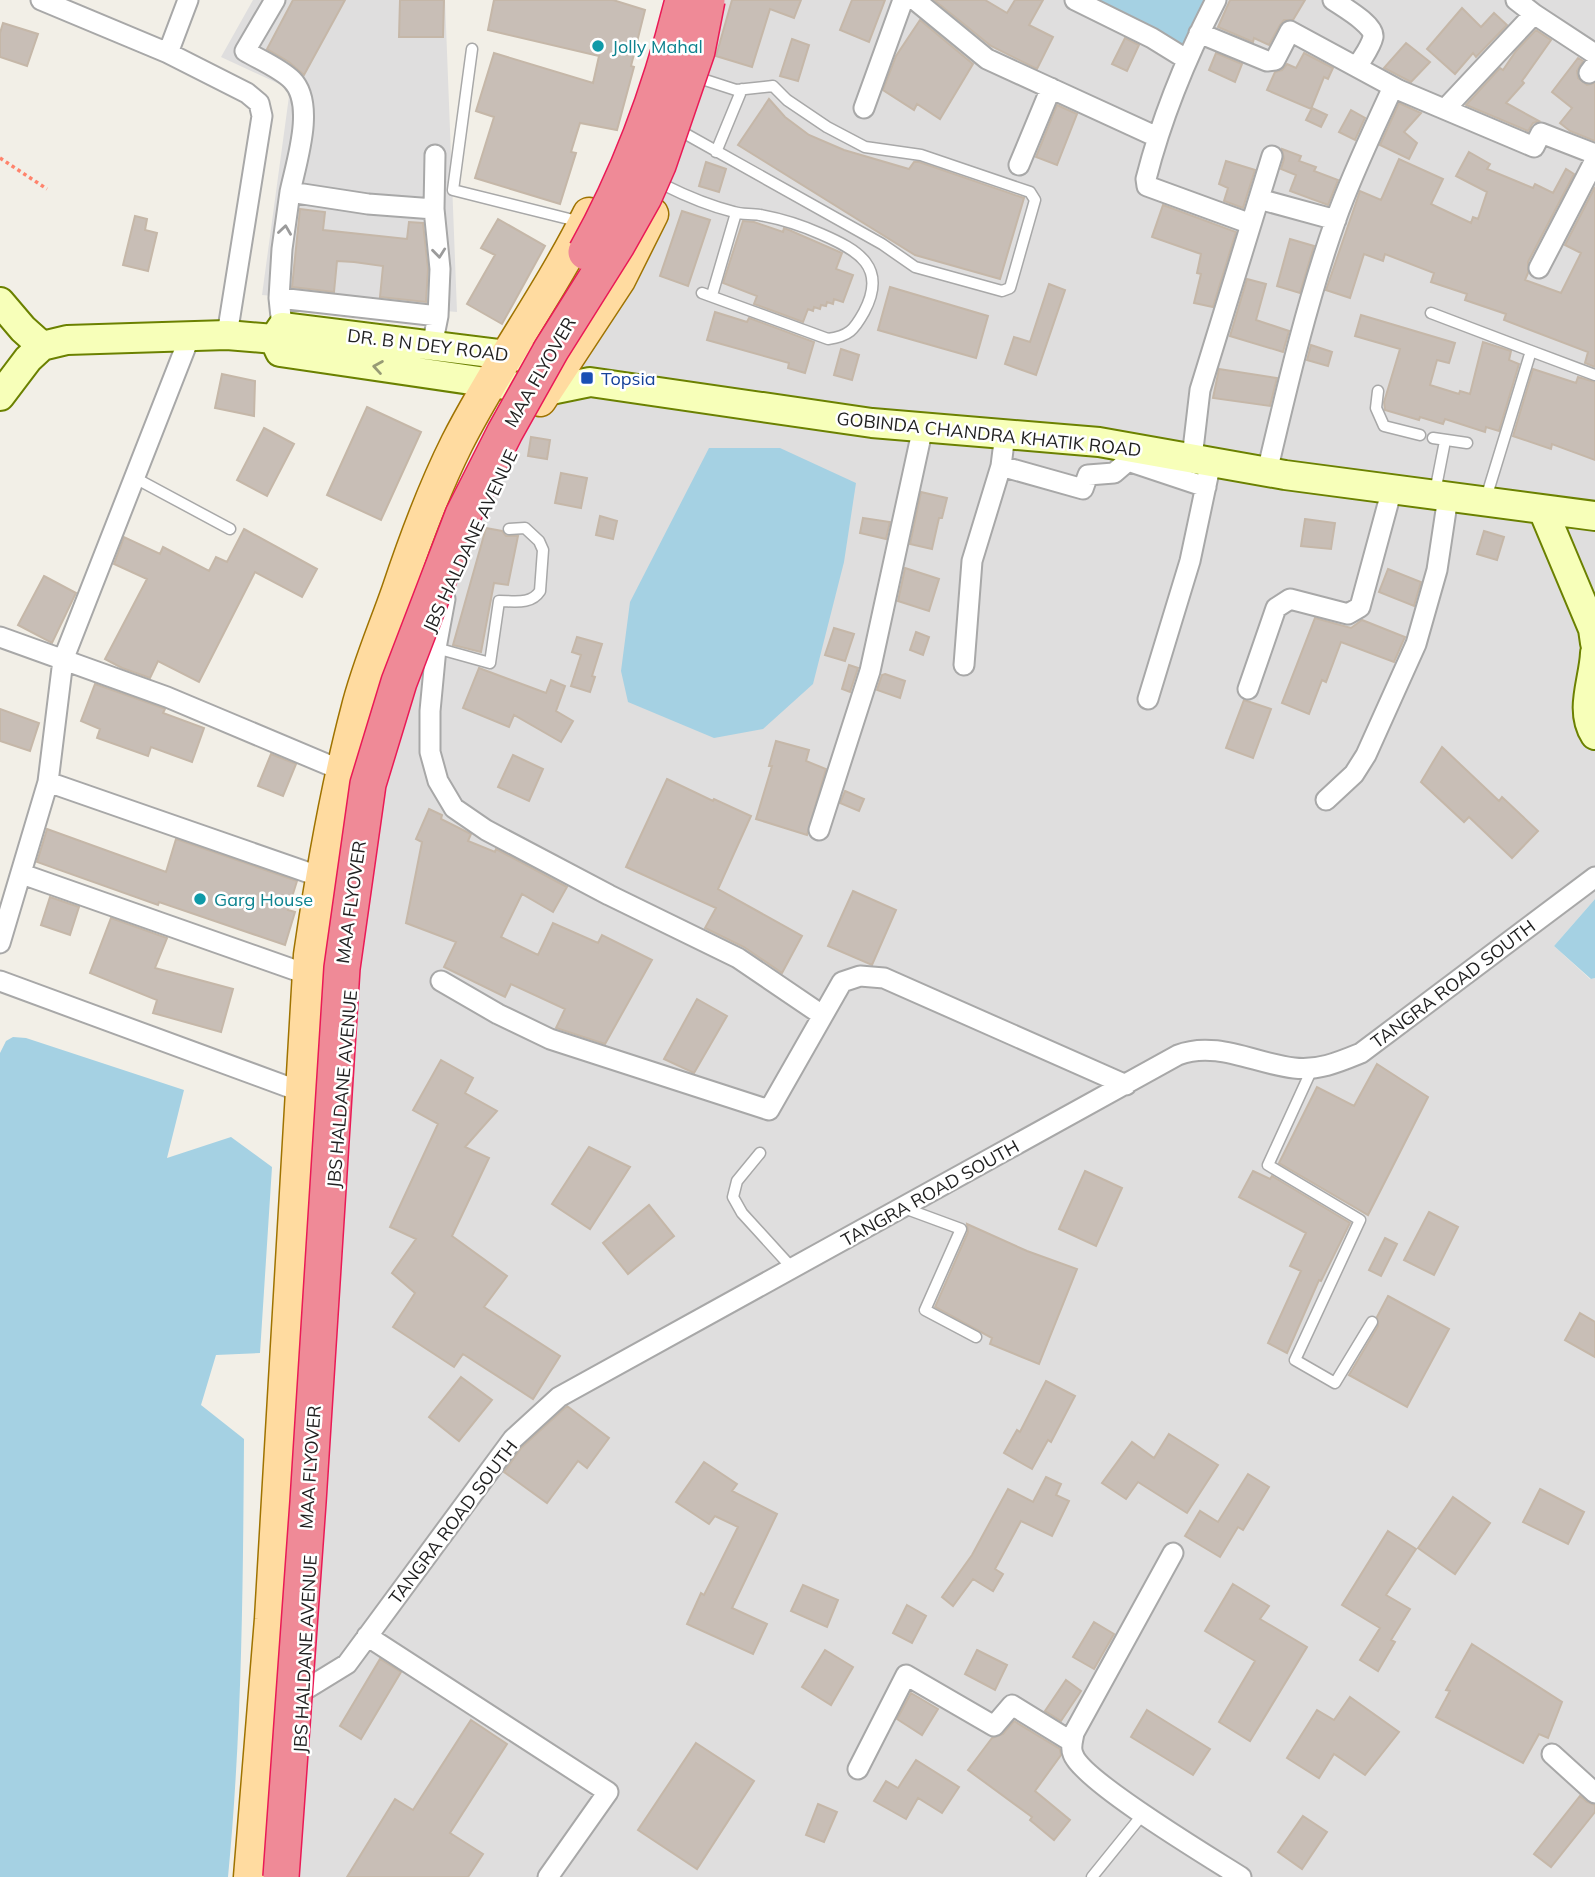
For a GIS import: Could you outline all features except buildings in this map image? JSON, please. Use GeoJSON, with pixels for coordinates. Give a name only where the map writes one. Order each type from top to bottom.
{"type":"FeatureCollection","features":[{"type":"Feature","properties":{"kind":"highway","name":"MAA FLYOVER"},"geometry":{"type":"LineString","coordinates":[[285,1875],[314,1018],[341,812],[379,673],[422,551],[453,481],[483,424],[580,263],[618,190],[654,104],[682,0]]}},
{"type":"Feature","properties":{"kind":"highway","name":"MAA FLYOVER"},"geometry":{"type":"LineString","coordinates":[[285,1875],[342,968],[368,784],[399,682],[463,515],[551,350],[644,197],[658,165],[697,51],[708,0]]}},
{"type":"Feature","properties":{"kind":"main road","name":"JBS HALDANE AVENUE"},"geometry":{"type":"LineString","coordinates":[[250,1877],[265,1689],[309,975],[321,877],[343,771],[357,710],[421,523],[457,443],[584,223],[608,176],[661,27],[667,0]]}},
{"type":"Feature","properties":{"kind":"main road","name":"JBS HALDANE AVENUE"},"geometry":{"type":"LineString","coordinates":[[285,1875],[303,1691],[340,1103],[361,877],[371,818],[393,730],[425,634],[445,599],[509,457],[564,362],[619,280],[664,185],[702,79],[722,0]]}},
{"type":"Feature","properties":{"kind":"main road"},"geometry":{"type":"LineString","coordinates":[[0,302],[42,346],[28,359],[0,396]]}},
{"type":"Feature","properties":{"kind":"main road","name":"DR. B N DEY ROAD"},"geometry":{"type":"LineString","coordinates":[[42,346],[67,340],[278,333],[280,352],[430,360],[506,355],[564,362]]}},
{"type":"Feature","properties":{"kind":"main road","name":"DR. B N DEY ROAD"},"geometry":{"type":"LineString","coordinates":[[430,360],[490,384],[546,391],[590,382]]}},
{"type":"Feature","properties":{"kind":"main road"},"geometry":{"type":"LineString","coordinates":[[564,362],[590,382]]}},
{"type":"Feature","properties":{"kind":"main road","name":"GOBINDA CHANDRA KHATIK ROAD"},"geometry":{"type":"LineString","coordinates":[[590,382],[859,421],[1099,442],[1203,469],[1267,471],[1595,516]]}},
{"type":"Feature","properties":{"kind":"main road"},"geometry":{"type":"LineString","coordinates":[[1543,510],[1593,629],[1595,643]]}},
{"type":"Feature","properties":{"kind":"main road"},"geometry":{"type":"LineString","coordinates":[[1595,653],[1587,703],[1588,720],[1595,735]]}},
{"type":"Feature","properties":{"kind":"street"},"geometry":{"type":"LineString","coordinates":[[41,0],[168,53],[247,93],[259,103],[262,116],[227,335]]}},
{"type":"Feature","properties":{"kind":"street"},"geometry":{"type":"LineString","coordinates":[[168,53],[188,0]]}},
{"type":"Feature","properties":{"kind":"street"},"geometry":{"type":"LineString","coordinates":[[275,0],[245,51],[292,80],[302,99],[303,128],[282,249],[278,333]]}},
{"type":"Feature","properties":{"kind":"street"},"geometry":{"type":"LineString","coordinates":[[863,108],[903,0]]}},
{"type":"Feature","properties":{"kind":"street"},"geometry":{"type":"LineString","coordinates":[[915,0],[987,59],[1157,137]]}},
{"type":"Feature","properties":{"kind":"street"},"geometry":{"type":"LineString","coordinates":[[1076,0],[1152,38],[1186,59]]}},
{"type":"Feature","properties":{"kind":"street"},"geometry":{"type":"LineString","coordinates":[[1216,0],[1186,59],[1157,137],[1146,179],[1147,186],[1251,224]]}},
{"type":"Feature","properties":{"kind":"street"},"geometry":{"type":"LineString","coordinates":[[1333,0],[1369,26],[1373,33],[1357,67]]}},
{"type":"Feature","properties":{"kind":"street"},"geometry":{"type":"LineString","coordinates":[[1516,0],[1595,54]]}},
{"type":"Feature","properties":{"kind":"street"},"geometry":{"type":"LineString","coordinates":[[1445,109],[1534,14]]}},
{"type":"Feature","properties":{"kind":"street"},"geometry":{"type":"LineString","coordinates":[[1199,33],[1267,61],[1275,61],[1290,31],[1393,87],[1534,147],[1541,133],[1595,154]]}},
{"type":"Feature","properties":{"kind":"street"},"geometry":{"type":"LineString","coordinates":[[1267,471],[1304,324],[1336,220],[1356,168],[1393,87]]}},
{"type":"Feature","properties":{"kind":"street"},"geometry":{"type":"LineString","coordinates":[[1019,166],[1051,88]]}},
{"type":"Feature","properties":{"kind":"street"},"geometry":{"type":"LineString","coordinates":[[430,360],[438,316],[440,269],[434,209],[435,155]]}},
{"type":"Feature","properties":{"kind":"street"},"geometry":{"type":"LineString","coordinates":[[1148,699],[1190,561],[1203,469],[1200,390],[1272,156]]}},
{"type":"Feature","properties":{"kind":"street"},"geometry":{"type":"LineString","coordinates":[[1539,268],[1595,160]]}},
{"type":"Feature","properties":{"kind":"street"},"geometry":{"type":"LineString","coordinates":[[290,192],[368,204],[434,209]]}},
{"type":"Feature","properties":{"kind":"street"},"geometry":{"type":"LineString","coordinates":[[1259,199],[1336,220]]}},
{"type":"Feature","properties":{"kind":"street"},"geometry":{"type":"LineString","coordinates":[[279,298],[438,316]]}},
{"type":"Feature","properties":{"kind":"street"},"geometry":{"type":"LineString","coordinates":[[0,943],[48,782],[63,660],[190,336]]}},
{"type":"Feature","properties":{"kind":"street"},"geometry":{"type":"LineString","coordinates":[[819,830],[870,671],[923,427]]}},
{"type":"Feature","properties":{"kind":"street"},"geometry":{"type":"LineString","coordinates":[[964,665],[972,561],[1001,466],[1004,434]]}},
{"type":"Feature","properties":{"kind":"street"},"geometry":{"type":"LineString","coordinates":[[1001,466],[1083,489],[1088,475],[1114,473],[1128,461],[1203,469]]}},
{"type":"Feature","properties":{"kind":"street"},"geometry":{"type":"LineString","coordinates":[[1248,689],[1276,608],[1290,599],[1348,614],[1360,607],[1392,489]]}},
{"type":"Feature","properties":{"kind":"street"},"geometry":{"type":"LineString","coordinates":[[1326,800],[1354,774],[1366,755],[1416,643],[1437,570],[1441,496]]}},
{"type":"Feature","properties":{"kind":"street"},"geometry":{"type":"LineString","coordinates":[[445,599],[436,648],[430,711],[430,752],[438,781],[454,808],[486,830],[737,958],[822,1015]]}},
{"type":"Feature","properties":{"kind":"street"},"geometry":{"type":"LineString","coordinates":[[0,637],[167,697],[343,771]]}},
{"type":"Feature","properties":{"kind":"street"},"geometry":{"type":"LineString","coordinates":[[48,782],[321,877]]}},
{"type":"Feature","properties":{"kind":"street"},"geometry":{"type":"LineString","coordinates":[[22,874],[309,975]]}},
{"type":"Feature","properties":{"kind":"street","name":"TANGRA ROAD SOUTH"},"geometry":{"type":"LineString","coordinates":[[303,1691],[347,1664],[513,1440],[539,1413],[579,1385],[1191,1050],[1208,1049],[1294,1069],[1333,1065],[1361,1053],[1595,877]]}},
{"type":"Feature","properties":{"kind":"street"},"geometry":{"type":"LineString","coordinates":[[441,981],[498,1014],[550,1039],[769,1111],[842,982],[860,976],[884,978],[1126,1085]]}},
{"type":"Feature","properties":{"kind":"street"},"geometry":{"type":"LineString","coordinates":[[0,981],[302,1092]]}},
{"type":"Feature","properties":{"kind":"street"},"geometry":{"type":"LineString","coordinates":[[1173,1553],[1074,1733],[1072,1754],[1079,1766],[1143,1814],[1241,1877]]}},
{"type":"Feature","properties":{"kind":"street"},"geometry":{"type":"LineString","coordinates":[[367,1636],[608,1792],[548,1877]]}},
{"type":"Feature","properties":{"kind":"street"},"geometry":{"type":"LineString","coordinates":[[858,1769],[906,1675],[994,1726],[1012,1706],[1072,1742]]}},
{"type":"Feature","properties":{"kind":"street"},"geometry":{"type":"LineString","coordinates":[[265,1689],[303,1691]]}},
{"type":"Feature","properties":{"kind":"street"},"geometry":{"type":"LineString","coordinates":[[1552,1754],[1595,1793]]}},
{"type":"Feature","properties":{"kind":"lane"},"geometry":{"type":"LineString","coordinates":[[472,50],[453,190],[584,223]]}},
{"type":"Feature","properties":{"kind":"lane"},"geometry":{"type":"LineString","coordinates":[[684,133],[882,244],[915,267],[1002,292],[1010,288],[1035,200],[1030,192],[920,155],[865,147],[827,127],[773,86],[736,90],[702,79]]}},
{"type":"Feature","properties":{"kind":"lane"},"geometry":{"type":"LineString","coordinates":[[716,152],[742,89]]}},
{"type":"Feature","properties":{"kind":"lane"},"geometry":{"type":"LineString","coordinates":[[664,185],[736,213],[757,214],[793,222],[850,247],[862,257],[872,274],[869,304],[853,330],[828,339],[795,329],[707,294],[736,213]]}},
{"type":"Feature","properties":{"kind":"lane"},"geometry":{"type":"LineString","coordinates":[[1431,313],[1595,376]]}},
{"type":"Feature","properties":{"kind":"lane"},"geometry":{"type":"LineString","coordinates":[[1484,502],[1531,351]]}},
{"type":"Feature","properties":{"kind":"lane"},"geometry":{"type":"LineString","coordinates":[[1378,391],[1376,408],[1384,426],[1420,435]]}},
{"type":"Feature","properties":{"kind":"lane"},"geometry":{"type":"LineString","coordinates":[[1433,438],[1467,443]]}},
{"type":"Feature","properties":{"kind":"lane"},"geometry":{"type":"LineString","coordinates":[[1441,496],[1445,441]]}},
{"type":"Feature","properties":{"kind":"lane"},"geometry":{"type":"LineString","coordinates":[[135,478],[230,529]]}},
{"type":"Feature","properties":{"kind":"lane"},"geometry":{"type":"LineString","coordinates":[[436,648],[490,663],[499,601],[531,600],[537,596],[540,591],[542,546],[525,528],[509,528]]}},
{"type":"Feature","properties":{"kind":"lane"},"geometry":{"type":"LineString","coordinates":[[1312,1069],[1268,1165],[1360,1220],[1294,1360],[1335,1383],[1372,1322]]}},
{"type":"Feature","properties":{"kind":"lane"},"geometry":{"type":"LineString","coordinates":[[760,1153],[737,1181],[733,1197],[742,1213],[793,1269]]}},
{"type":"Feature","properties":{"kind":"lane"},"geometry":{"type":"LineString","coordinates":[[904,1208],[961,1228],[925,1310],[976,1337]]}},
{"type":"Feature","properties":{"kind":"lane"},"geometry":{"type":"LineString","coordinates":[[1092,1877],[1143,1814]]}},
{"type":"Feature","properties":{"kind":"path"},"geometry":{"type":"LineString","coordinates":[[0,158],[47,189]]}},
{"type":"Feature","properties":{"kind":"shaded area"},"geometry":{"type":"Polygon","coordinates":[[[253,0],[445,0],[457,312],[262,295],[290,89],[221,57],[253,0]]]}},
{"type":"Feature","properties":{"kind":"shaded area"},"geometry":{"type":"Polygon","coordinates":[[[707,0],[1595,0],[1595,899],[1554,946],[1590,979],[1595,978],[1595,1877],[282,1877],[370,784],[533,383],[707,0]]]}},
{"type":"Feature","properties":{"kind":"water"},"geometry":{"type":"Polygon","coordinates":[[[1085,0],[1205,0],[1182,46],[1085,0]]]}},
{"type":"Feature","properties":{"kind":"water"},"geometry":{"type":"Polygon","coordinates":[[[709,448],[780,448],[856,483],[844,562],[813,684],[763,729],[714,738],[628,702],[621,671],[630,602],[709,448]]]}},
{"type":"Feature","properties":{"kind":"water"},"geometry":{"type":"Polygon","coordinates":[[[1595,899],[1595,978],[1591,979],[1554,946],[1595,899]]]}},
{"type":"Feature","properties":{"kind":"water"},"geometry":{"type":"Polygon","coordinates":[[[13,1037],[26,1038],[184,1090],[167,1158],[231,1137],[272,1167],[260,1353],[216,1355],[201,1405],[244,1439],[239,1713],[228,1877],[0,1877],[0,1053],[6,1041],[13,1037]]]}},
{"type":"Feature","properties":{"kind":"place","name":"Jolly Mahal"},"geometry":{"type":"Point","coordinates":[598,46]}},
{"type":"Feature","properties":{"kind":"place","name":"Topsia"},"geometry":{"type":"Point","coordinates":[587,378]}},
{"type":"Feature","properties":{"kind":"place","name":"Garg House"},"geometry":{"type":"Point","coordinates":[200,899]}}]}
